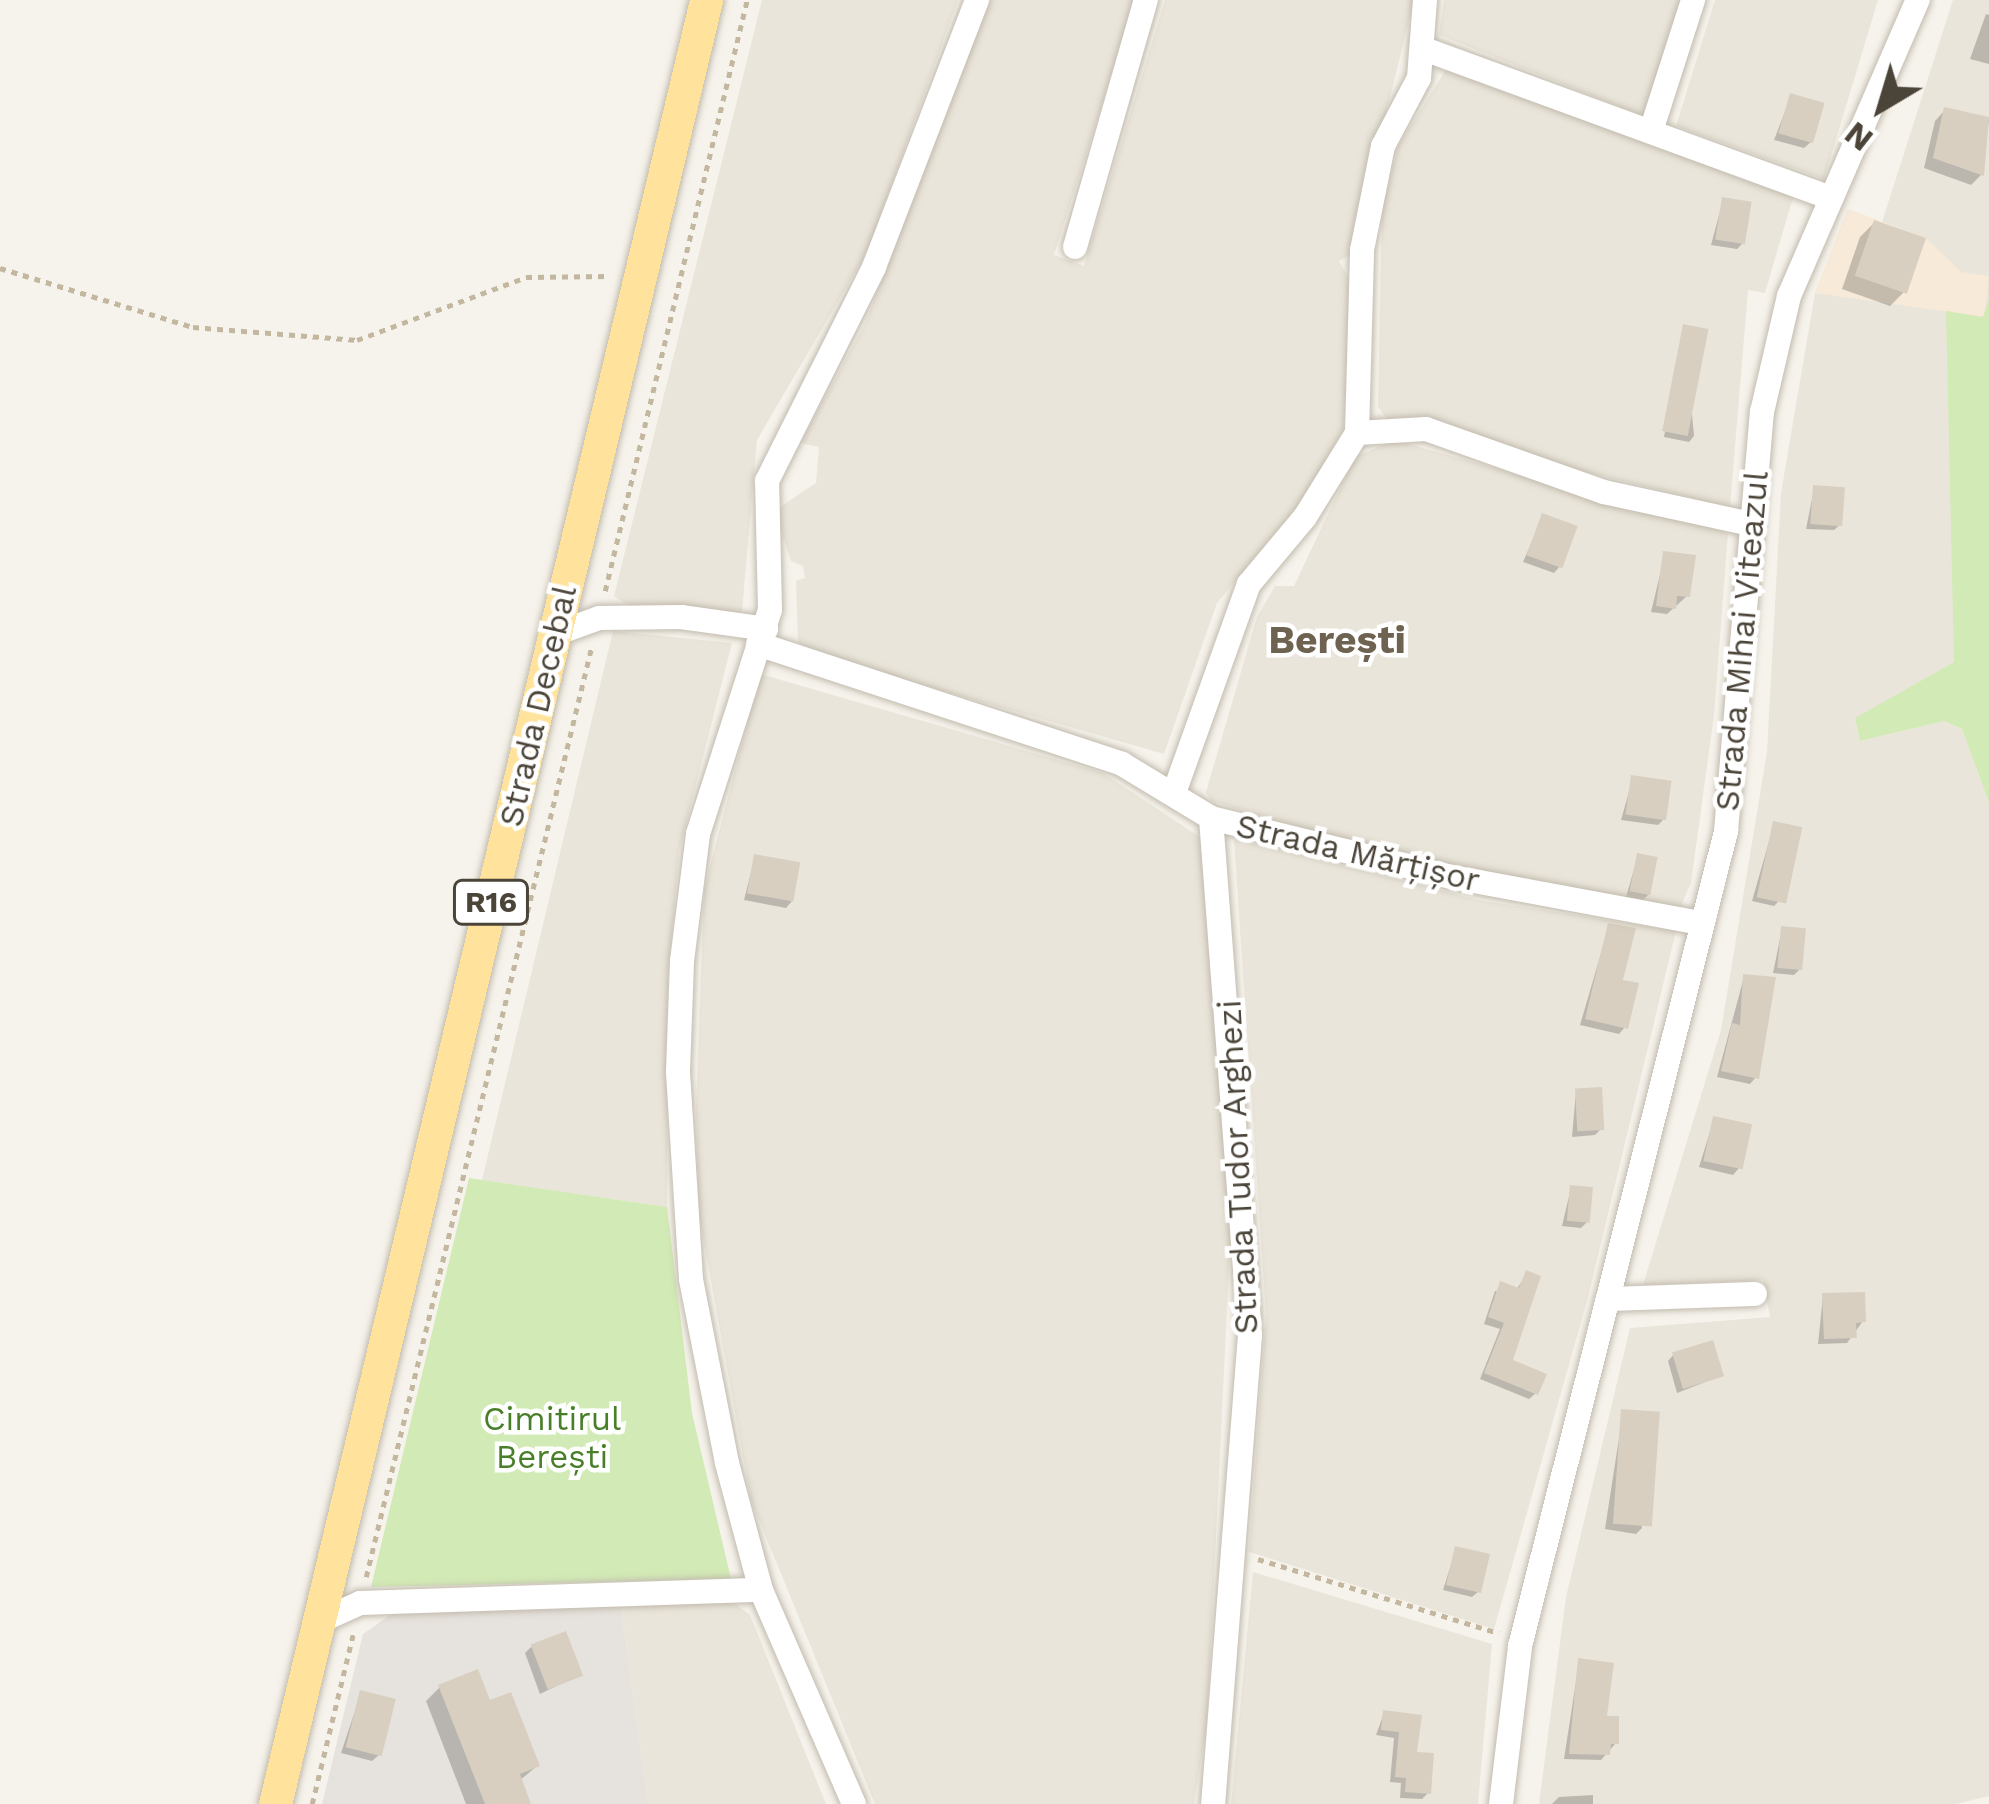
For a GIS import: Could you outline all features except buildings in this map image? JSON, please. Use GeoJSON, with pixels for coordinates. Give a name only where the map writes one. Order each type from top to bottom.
{"type":"FeatureCollection","features":[{"type":"Feature","properties":{"kind":"main road","name":"Strada Decebal"},"geometry":{"type":"LineString","coordinates":[[275,1804],[706,0]]}},
{"type":"Feature","properties":{"kind":"street"},"geometry":{"type":"LineString","coordinates":[[854,1804],[760,1590],[691,1279],[678,1071],[686,904],[698,834],[762,637],[767,481],[779,442],[874,267],[977,0]]}},
{"type":"Feature","properties":{"kind":"street"},"geometry":{"type":"LineString","coordinates":[[1075,247],[1146,0]]}},
{"type":"Feature","properties":{"kind":"street"},"geometry":{"type":"LineString","coordinates":[[1174,793],[1250,584],[1305,517],[1357,434],[1362,250],[1383,146],[1419,78],[1425,0]]}},
{"type":"Feature","properties":{"kind":"street"},"geometry":{"type":"LineString","coordinates":[[1651,131],[1693,0]]}},
{"type":"Feature","properties":{"kind":"street","name":"Strada Mihai Viteazul"},"geometry":{"type":"LineString","coordinates":[[1501,1804],[1522,1639],[1726,831],[1762,412],[1790,296],[1918,0]]}},
{"type":"Feature","properties":{"kind":"street"},"geometry":{"type":"LineString","coordinates":[[1424,49],[1832,198]]}},
{"type":"Feature","properties":{"kind":"street"},"geometry":{"type":"LineString","coordinates":[[1357,434],[1426,429],[1604,492],[1751,524]]}},
{"type":"Feature","properties":{"kind":"street","name":"Strada Mărțișor"},"geometry":{"type":"LineString","coordinates":[[555,634],[599,618],[680,617],[762,637],[1122,764],[1211,818],[1451,877],[1701,923]]}},
{"type":"Feature","properties":{"kind":"street","name":"Strada Tudor Arghezi"},"geometry":{"type":"LineString","coordinates":[[1211,818],[1250,1335],[1213,1804]]}},
{"type":"Feature","properties":{"kind":"street"},"geometry":{"type":"LineString","coordinates":[[1610,1299],[1755,1294]]}},
{"type":"Feature","properties":{"kind":"street"},"geometry":{"type":"LineString","coordinates":[[318,1622],[360,1603],[760,1590]]}},
{"type":"Feature","properties":{"kind":"path"},"geometry":{"type":"LineString","coordinates":[[312,1804],[747,0]]}},
{"type":"Feature","properties":{"kind":"path"},"geometry":{"type":"LineString","coordinates":[[0,268],[193,327],[357,340],[526,277],[640,276]]}},
{"type":"Feature","properties":{"kind":"path"},"geometry":{"type":"LineString","coordinates":[[1230,1549],[1522,1639]]}},
{"type":"Feature","properties":{"kind":"shaded area"},"geometry":{"type":"Polygon","coordinates":[[[762,0],[958,0],[868,250],[757,440],[742,612],[629,606],[614,596],[762,0]]]}},
{"type":"Feature","properties":{"kind":"shaded area"},"geometry":{"type":"Polygon","coordinates":[[[990,0],[1135,0],[1054,255],[1084,266],[1165,0],[1414,0],[1351,255],[1339,261],[1351,282],[1344,428],[1304,498],[1217,603],[1164,754],[815,654],[798,642],[796,581],[805,578],[803,566],[791,561],[774,511],[816,483],[819,447],[800,443],[864,326],[990,0]]]}},
{"type":"Feature","properties":{"kind":"shaded area"},"geometry":{"type":"Polygon","coordinates":[[[1444,0],[1682,0],[1644,116],[1439,35],[1444,0]]]}},
{"type":"Feature","properties":{"kind":"shaded area"},"geometry":{"type":"Polygon","coordinates":[[[1715,0],[1878,0],[1824,179],[1676,126],[1715,0]]]}},
{"type":"Feature","properties":{"kind":"shaded area"},"geometry":{"type":"Polygon","coordinates":[[[1953,0],[1989,0],[1989,299],[1954,662],[1855,719],[1860,741],[1944,721],[1962,729],[1989,803],[1989,1796],[1956,1804],[1539,1804],[1566,1597],[1630,1328],[1770,1317],[1763,1280],[1643,1285],[1721,1030],[1767,752],[1781,493],[1815,293],[1848,209],[1882,222],[1953,0]]]}},
{"type":"Feature","properties":{"kind":"shaded area"},"geometry":{"type":"Polygon","coordinates":[[[1447,68],[1794,194],[1765,293],[1748,290],[1730,507],[1521,456],[1431,418],[1388,420],[1378,407],[1382,212],[1398,146],[1447,68]]]}},
{"type":"Feature","properties":{"kind":"shaded area"},"geometry":{"type":"Polygon","coordinates":[[[1848,209],[1926,238],[1961,272],[1989,276],[1984,317],[1815,293],[1848,209]]]}},
{"type":"Feature","properties":{"kind":"shaded area"},"geometry":{"type":"Polygon","coordinates":[[[1394,440],[1728,533],[1714,715],[1691,883],[1680,908],[1370,848],[1211,801],[1206,792],[1257,617],[1275,586],[1294,586],[1355,457],[1394,440]]]}},
{"type":"Feature","properties":{"kind":"shaded area"},"geometry":{"type":"Polygon","coordinates":[[[613,631],[732,643],[679,851],[668,979],[667,1207],[482,1180],[613,631]]]}},
{"type":"Feature","properties":{"kind":"shaded area"},"geometry":{"type":"Polygon","coordinates":[[[760,674],[1103,773],[1203,839],[1232,1206],[1207,1723],[1194,1804],[875,1804],[751,1500],[699,1215],[696,1111],[704,890],[760,674]]]}},
{"type":"Feature","properties":{"kind":"shaded area"},"geometry":{"type":"Polygon","coordinates":[[[1234,839],[1479,900],[1676,931],[1587,1301],[1494,1629],[1249,1552],[1266,1315],[1234,839]]]}},
{"type":"Feature","properties":{"kind":"shaded area"},"geometry":{"type":"Polygon","coordinates":[[[1253,1572],[1492,1644],[1478,1804],[1231,1804],[1253,1572]]]}},
{"type":"Feature","properties":{"kind":"shaded area"},"geometry":{"type":"Polygon","coordinates":[[[730,1600],[750,1615],[826,1804],[648,1804],[621,1607],[730,1600]]]}},
{"type":"Feature","properties":{"kind":"shaded area"},"geometry":{"type":"Polygon","coordinates":[[[621,1607],[648,1804],[322,1804],[363,1634],[396,1611],[621,1607]]]}},
{"type":"Feature","properties":{"kind":"green space"},"geometry":{"type":"Polygon","coordinates":[[[1989,299],[1989,803],[1962,729],[1944,721],[1860,741],[1855,718],[1954,662],[1946,311],[1983,317],[1989,299]]]}},
{"type":"Feature","properties":{"kind":"green space","name":"Cimitirul Berești"},"geometry":{"type":"Polygon","coordinates":[[[469,1178],[667,1207],[692,1413],[731,1579],[371,1587],[469,1178]]]}},
{"type":"Feature","properties":{"kind":"district","name":"Berești"},"geometry":{"type":"Point","coordinates":[1337,640]}}]}
